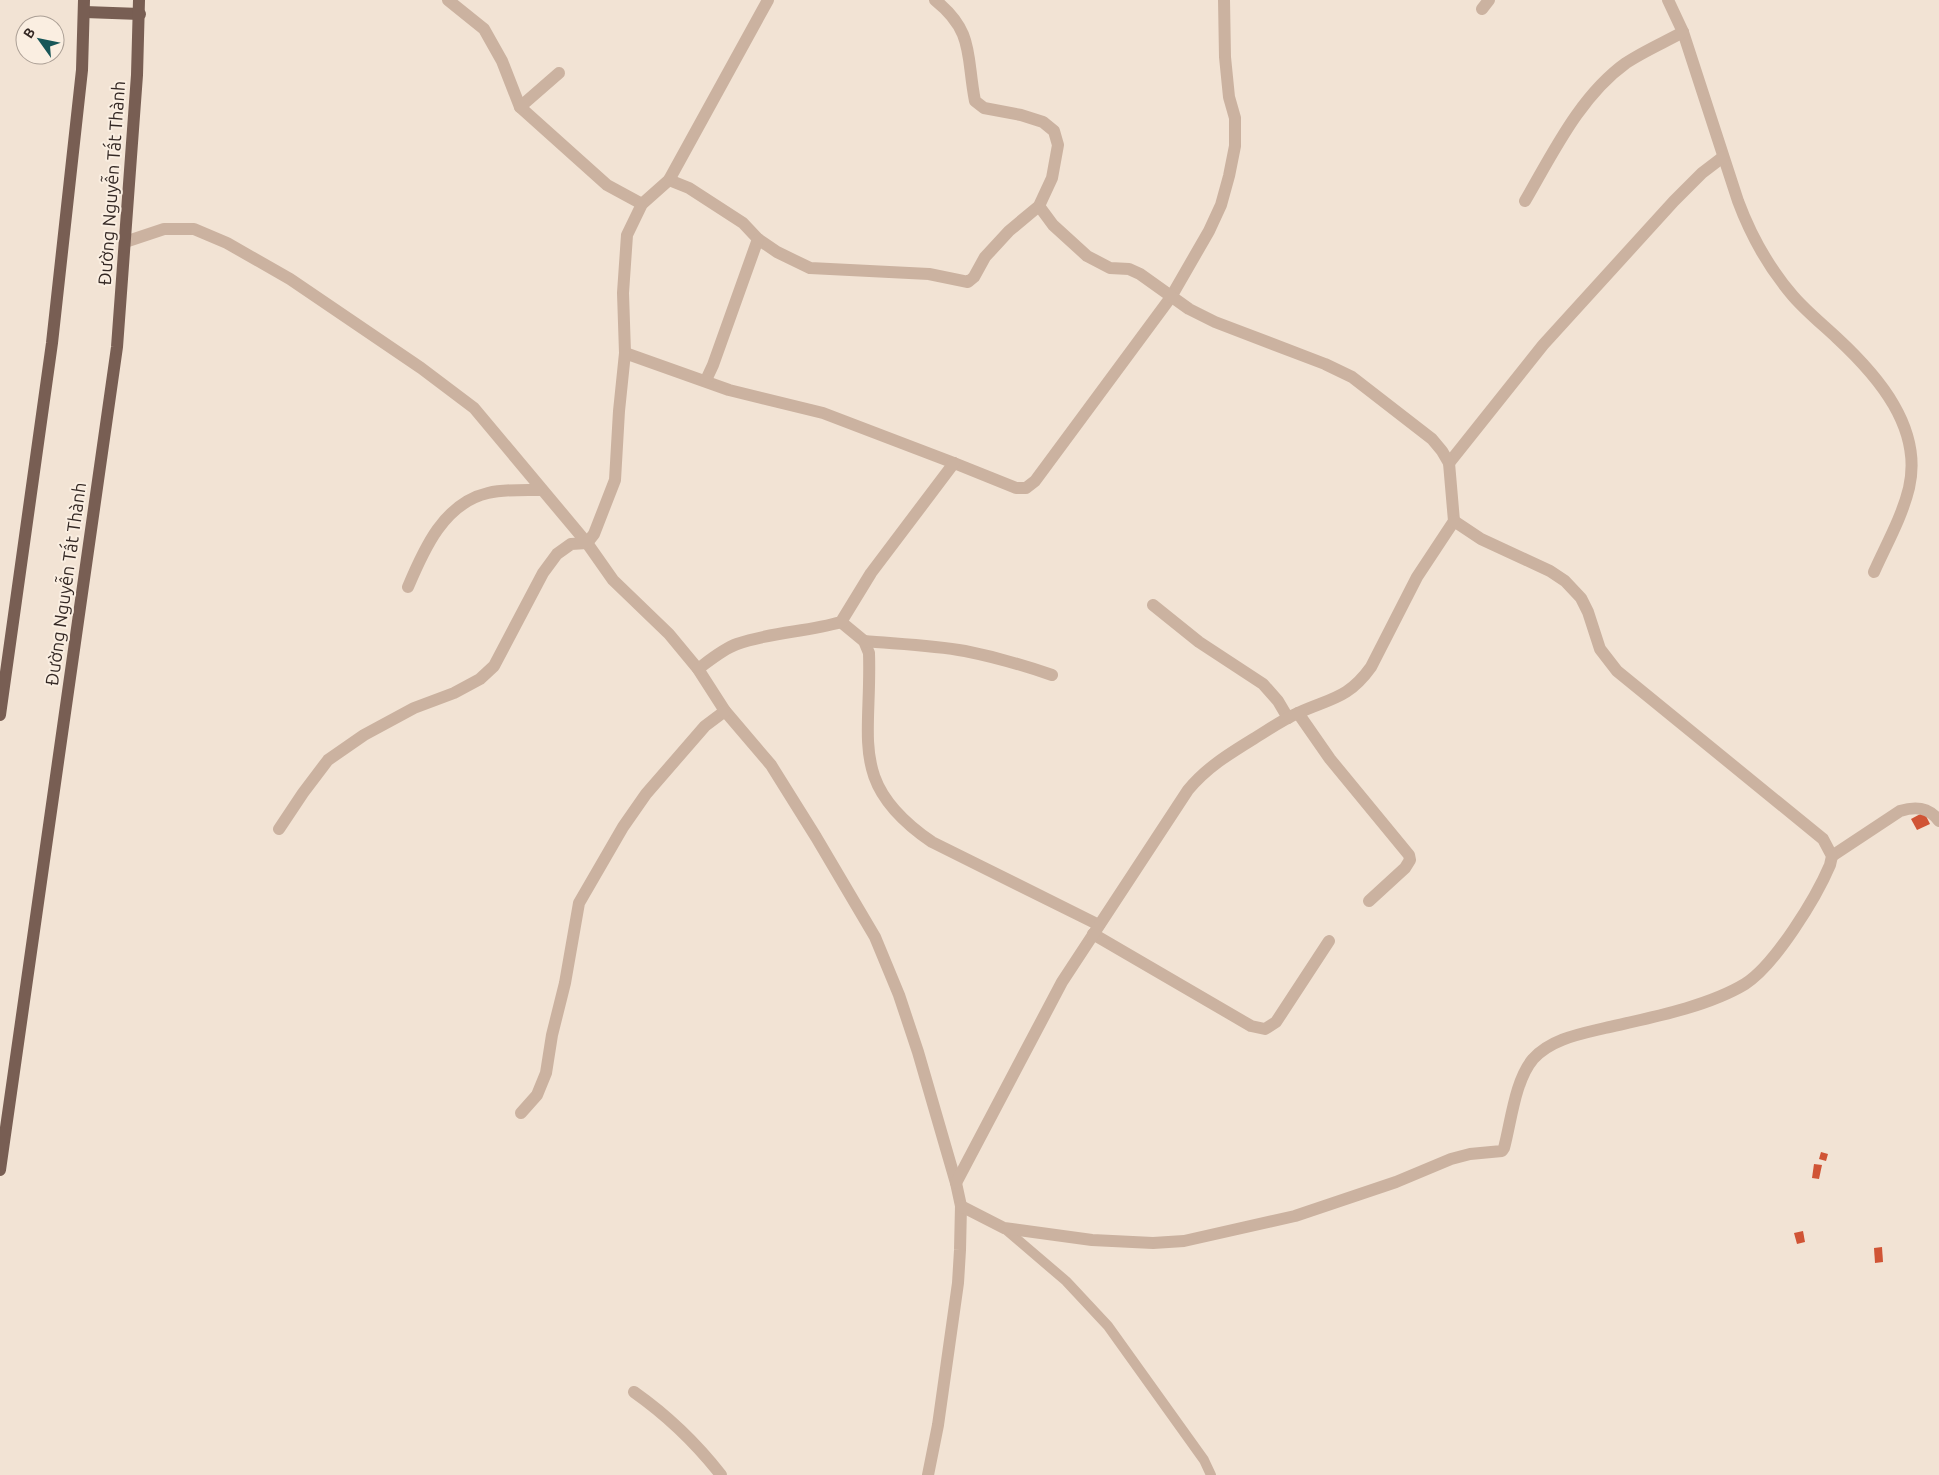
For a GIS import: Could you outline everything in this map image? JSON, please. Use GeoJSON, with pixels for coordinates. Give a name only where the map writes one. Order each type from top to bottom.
{"type":"FeatureCollection","features":[{"type":"Feature","properties":{"kind":"main road","name":"Đường Nguyễn Tất Thành"},"geometry":{"type":"LineString","coordinates":[[0,1170],[116,347],[125,242],[140,14],[139,0]]}},
{"type":"Feature","properties":{"kind":"main road"},"geometry":{"type":"LineString","coordinates":[[0,715],[5,647],[52,343],[82,70],[85,6],[140,14]]}},
{"type":"Feature","properties":{"kind":"street"},"geometry":{"type":"LineString","coordinates":[[448,0],[484,29],[502,61],[520,108],[607,185],[642,204]]}},
{"type":"Feature","properties":{"kind":"street"},"geometry":{"type":"LineString","coordinates":[[279,829],[328,760],[372,730],[414,708],[454,693],[480,679],[494,666],[543,573],[557,554],[571,544],[587,543],[594,534],[615,480],[625,352],[623,293],[627,235],[642,204],[669,180],[768,0]]}},
{"type":"Feature","properties":{"kind":"street"},"geometry":{"type":"LineString","coordinates":[[669,180],[689,188],[736,218],[758,240],[777,252],[810,268],[929,274],[968,282],[974,277],[985,257],[997,244],[1039,206],[1052,178],[1058,145],[1054,131],[1042,122],[1021,115],[984,108],[975,101],[966,39],[958,23],[935,0]]}},
{"type":"Feature","properties":{"kind":"street"},"geometry":{"type":"LineString","coordinates":[[625,352],[748,396],[823,413],[1016,488],[1021,489],[1031,485],[1171,297],[1210,231],[1221,205],[1235,146],[1235,118],[1229,97],[1225,57],[1224,0]]}},
{"type":"Feature","properties":{"kind":"street"},"geometry":{"type":"LineString","coordinates":[[1668,0],[1683,32],[1746,224],[1765,258],[1780,280],[1804,307],[1870,371],[1899,412],[1912,455],[1909,488],[1901,512],[1874,572]]}},
{"type":"Feature","properties":{"kind":"street"},"geometry":{"type":"LineString","coordinates":[[1525,200],[1570,127],[1599,88],[1628,62],[1683,32]]}},
{"type":"Feature","properties":{"kind":"street"},"geometry":{"type":"LineString","coordinates":[[520,108],[559,73]]}},
{"type":"Feature","properties":{"kind":"street"},"geometry":{"type":"LineString","coordinates":[[1449,463],[1543,345],[1674,201],[1702,173],[1723,157]]}},
{"type":"Feature","properties":{"kind":"street"},"geometry":{"type":"LineString","coordinates":[[956,1183],[1043,1017],[1096,929],[1188,790],[1199,776],[1225,756],[1293,715],[1351,690],[1362,680],[1371,667],[1417,577],[1454,520],[1449,463],[1442,450],[1432,440],[1352,378],[1325,364],[1215,322],[1171,297],[1140,274],[1129,269],[1110,268],[1087,256],[1054,225],[1039,206]]}},
{"type":"Feature","properties":{"kind":"street"},"geometry":{"type":"LineString","coordinates":[[125,242],[164,229],[194,229],[227,243],[290,279],[421,368],[474,408],[587,543],[613,580],[669,634],[698,669],[724,710],[771,765],[875,937],[899,995],[918,1052],[956,1183],[961,1206],[960,1250],[950,1347],[928,1475]]}},
{"type":"Feature","properties":{"kind":"street"},"geometry":{"type":"LineString","coordinates":[[706,380],[758,240]]}},
{"type":"Feature","properties":{"kind":"street"},"geometry":{"type":"LineString","coordinates":[[698,669],[715,656],[737,644],[822,628],[841,622],[871,573],[954,463]]}},
{"type":"Feature","properties":{"kind":"street"},"geometry":{"type":"LineString","coordinates":[[408,587],[424,550],[444,521],[462,505],[487,493],[542,490]]}},
{"type":"Feature","properties":{"kind":"street"},"geometry":{"type":"LineString","coordinates":[[1454,520],[1481,539],[1550,571],[1565,581],[1581,598],[1588,612],[1600,649],[1617,671],[1823,839],[1832,856]]}},
{"type":"Feature","properties":{"kind":"street"},"geometry":{"type":"LineString","coordinates":[[1153,605],[1179,628],[1263,684],[1293,715],[1409,855],[1410,860],[1405,868],[1369,901]]}},
{"type":"Feature","properties":{"kind":"street"},"geometry":{"type":"LineString","coordinates":[[841,622],[864,642],[869,653],[867,737],[871,770],[880,792],[910,828],[932,842],[1096,929],[1251,1026],[1265,1029],[1276,1022],[1328,941]]}},
{"type":"Feature","properties":{"kind":"street"},"geometry":{"type":"LineString","coordinates":[[864,642],[934,646],[964,651],[1007,661],[1052,675]]}},
{"type":"Feature","properties":{"kind":"street"},"geometry":{"type":"LineString","coordinates":[[521,1113],[537,1095],[546,1073],[552,1035],[565,983],[580,902],[623,827],[646,794],[705,726],[724,710]]}},
{"type":"Feature","properties":{"kind":"street"},"geometry":{"type":"LineString","coordinates":[[961,1206],[1004,1228],[1092,1240],[1153,1243],[1184,1241],[1295,1216],[1380,1188],[1470,1154],[1502,1151],[1524,1074],[1532,1061],[1541,1052],[1562,1040],[1714,999],[1746,983],[1767,965],[1792,931],[1826,875],[1832,856],[1900,811],[1920,807],[1930,811],[1939,821]]}},
{"type":"Feature","properties":{"kind":"street"},"geometry":{"type":"LineString","coordinates":[[634,1392],[665,1415],[688,1436],[721,1475]]}},
{"type":"Feature","properties":{"kind":"lane"},"geometry":{"type":"LineString","coordinates":[[1004,1228],[1066,1281],[1108,1326],[1204,1460],[1211,1475]]}},
{"type":"Feature","properties":{"kind":"building"},"geometry":{"type":"Polygon","coordinates":[[[1924,812],[1930,824],[1917,830],[1911,819],[1924,812]]]}},
{"type":"Feature","properties":{"kind":"building"},"geometry":{"type":"Polygon","coordinates":[[[1821,1152],[1828,1154],[1826,1161],[1819,1159],[1821,1152]]]}},
{"type":"Feature","properties":{"kind":"building"},"geometry":{"type":"Polygon","coordinates":[[[1814,1164],[1822,1165],[1819,1179],[1812,1178],[1814,1164]]]}},
{"type":"Feature","properties":{"kind":"building"},"geometry":{"type":"Polygon","coordinates":[[[1803,1231],[1805,1242],[1797,1244],[1794,1233],[1803,1231]]]}},
{"type":"Feature","properties":{"kind":"building"},"geometry":{"type":"Polygon","coordinates":[[[1882,1247],[1883,1262],[1875,1263],[1874,1248],[1882,1247]]]}}]}
